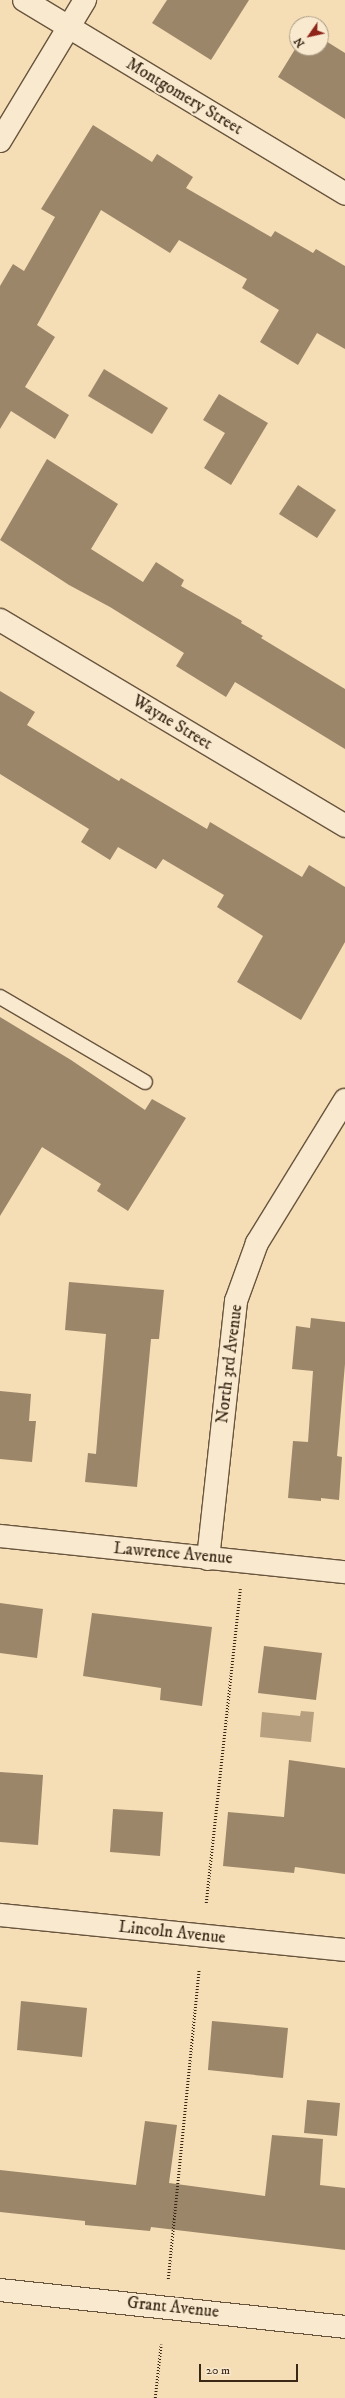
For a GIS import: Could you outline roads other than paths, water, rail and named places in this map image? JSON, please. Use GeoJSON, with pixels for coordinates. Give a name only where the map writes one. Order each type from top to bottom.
{"type":"FeatureCollection","features":[{"type":"Feature","properties":{"kind":"street","name":"Montgomery Street"},"geometry":{"type":"LineString","coordinates":[[24,0],[345,194]]}},
{"type":"Feature","properties":{"kind":"street"},"geometry":{"type":"LineString","coordinates":[[0,141],[85,0]]}},
{"type":"Feature","properties":{"kind":"street","name":"Wayne Street"},"geometry":{"type":"LineString","coordinates":[[0,620],[345,826]]}},
{"type":"Feature","properties":{"kind":"street","name":"North 3rd Avenue"},"geometry":{"type":"LineString","coordinates":[[208,1559],[236,1301],[257,1243],[345,1100]]}},
{"type":"Feature","properties":{"kind":"street","name":"Lawrence Avenue"},"geometry":{"type":"LineString","coordinates":[[0,1536],[208,1559],[345,1572]]}},
{"type":"Feature","properties":{"kind":"street","name":"Lincoln Avenue"},"geometry":{"type":"LineString","coordinates":[[0,1915],[345,1950]]}},
{"type":"Feature","properties":{"kind":"street","name":"Grant Avenue"},"geometry":{"type":"LineString","coordinates":[[0,2290],[345,2327]]}},
{"type":"Feature","properties":{"kind":"lane"},"geometry":{"type":"LineString","coordinates":[[0,997],[145,1082]]}}]}
